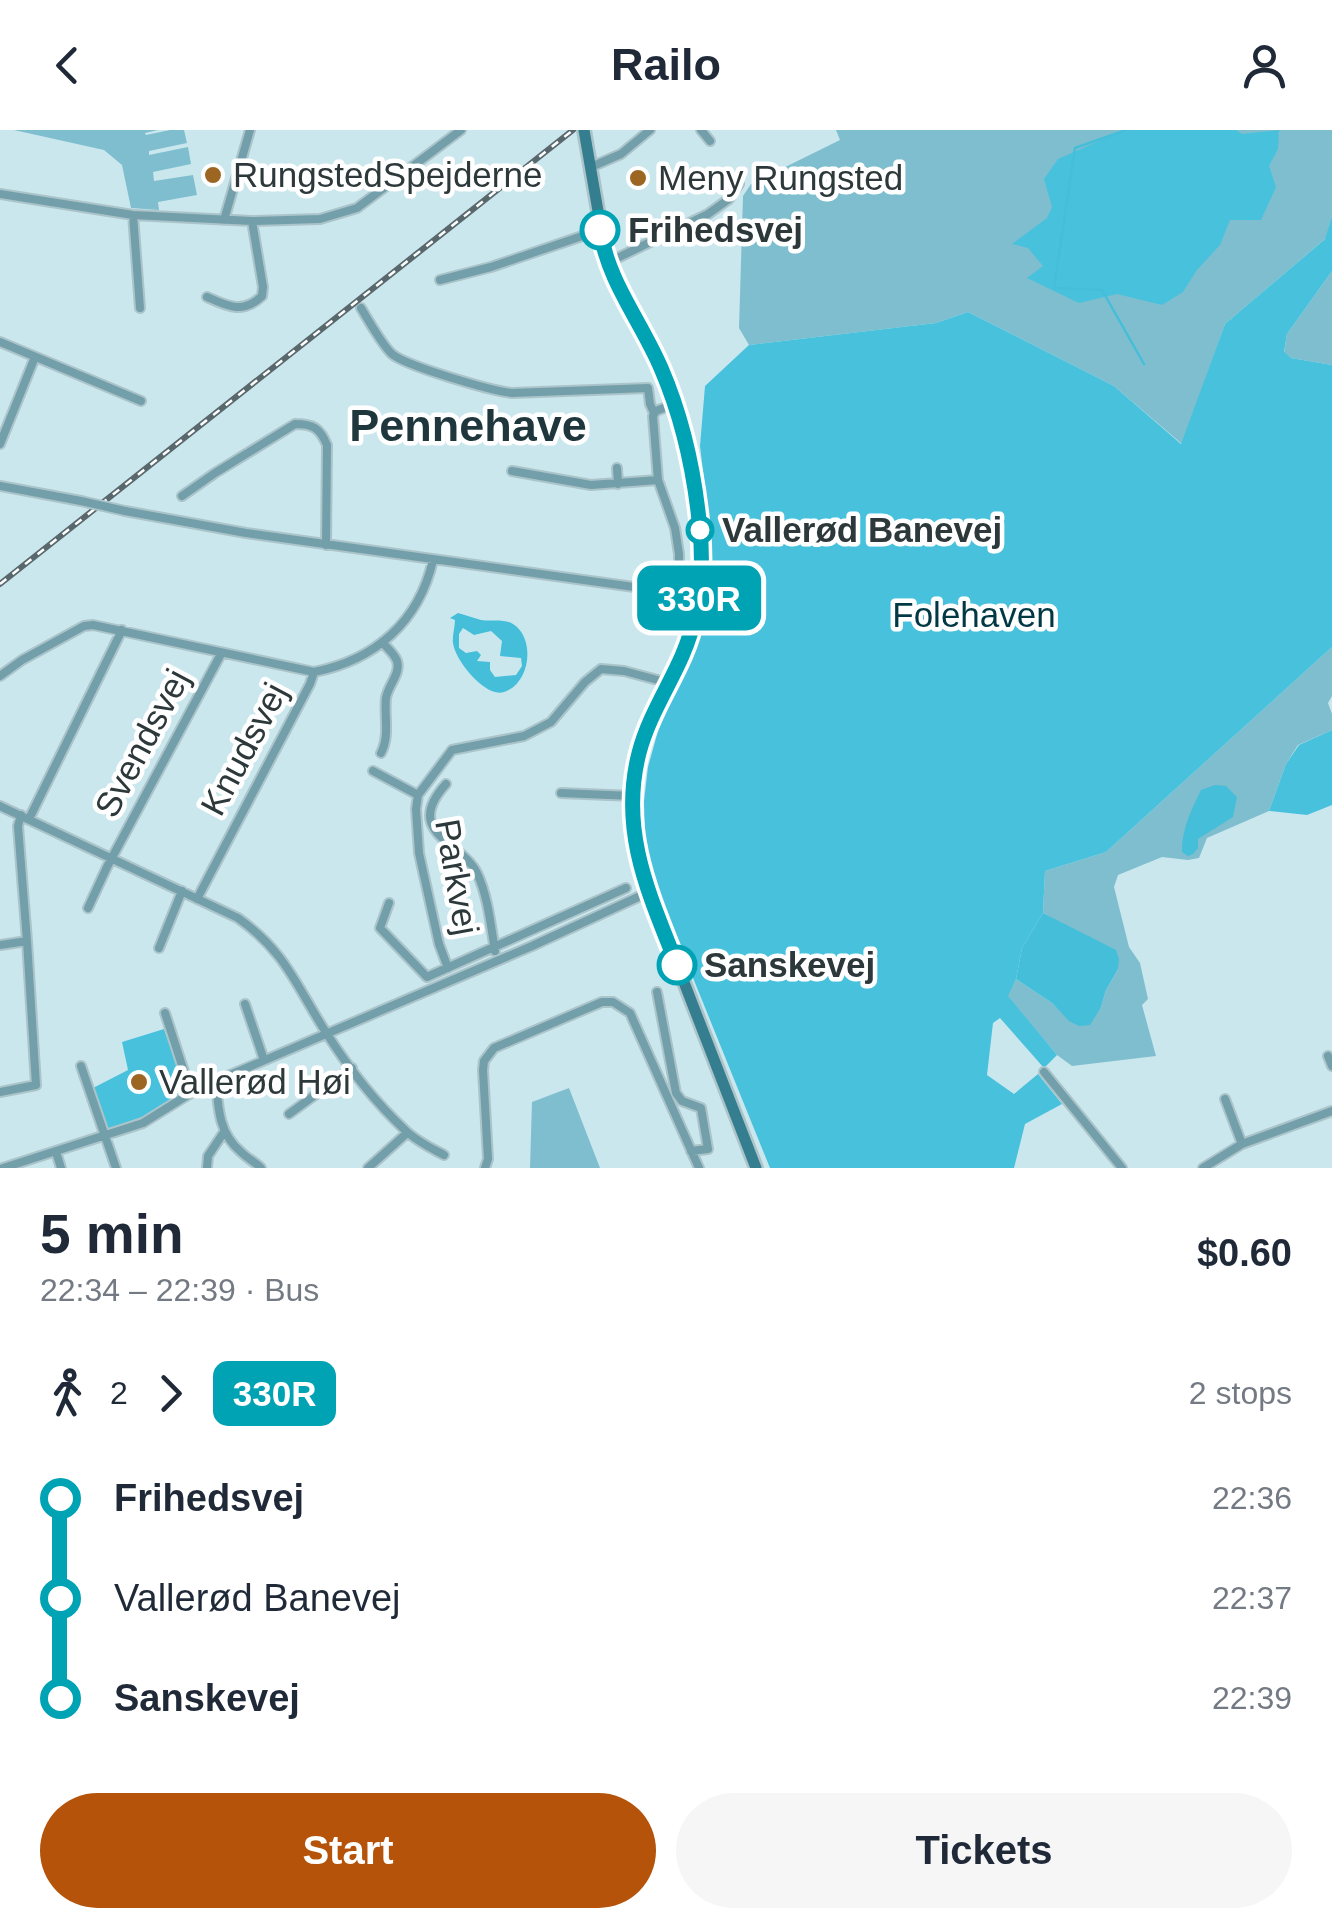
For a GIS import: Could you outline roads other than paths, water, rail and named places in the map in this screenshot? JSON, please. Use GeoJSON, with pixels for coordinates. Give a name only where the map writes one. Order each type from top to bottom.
{"type":"FeatureCollection","features":[{"type":"Feature","properties":{"kind":"main road"},"geometry":{"type":"LineString","coordinates":[[584,130],[607,263],[662,370],[674,404],[694,480],[701,533],[699,596],[689,640],[644,734],[634,775],[635,842],[649,892],[756,1168]]}},
{"type":"Feature","properties":{"kind":"street"},"geometry":{"type":"LineString","coordinates":[[224,220],[250,130]]}},
{"type":"Feature","properties":{"kind":"street"},"geometry":{"type":"LineString","coordinates":[[0,194],[133,215],[252,221],[320,219],[357,208],[461,130]]}},
{"type":"Feature","properties":{"kind":"street"},"geometry":{"type":"LineString","coordinates":[[591,168],[621,154],[650,130]]}},
{"type":"Feature","properties":{"kind":"street"},"geometry":{"type":"LineString","coordinates":[[701,130],[710,141]]}},
{"type":"Feature","properties":{"kind":"street"},"geometry":{"type":"LineString","coordinates":[[607,263],[708,214],[729,199],[738,184]]}},
{"type":"Feature","properties":{"kind":"street"},"geometry":{"type":"LineString","coordinates":[[133,215],[140,308]]}},
{"type":"Feature","properties":{"kind":"street"},"geometry":{"type":"LineString","coordinates":[[207,297],[241,309],[262,296],[252,221]]}},
{"type":"Feature","properties":{"kind":"street"},"geometry":{"type":"LineString","coordinates":[[440,280],[600,230]]}},
{"type":"Feature","properties":{"kind":"street"},"geometry":{"type":"LineString","coordinates":[[360,308],[389,351],[404,360],[494,391],[648,388],[654,413],[654,460],[679,554],[679,594]]}},
{"type":"Feature","properties":{"kind":"street"},"geometry":{"type":"LineString","coordinates":[[0,342],[141,402]]}},
{"type":"Feature","properties":{"kind":"street"},"geometry":{"type":"LineString","coordinates":[[0,444],[35,356]]}},
{"type":"Feature","properties":{"kind":"street"},"geometry":{"type":"LineString","coordinates":[[654,413],[674,404]]}},
{"type":"Feature","properties":{"kind":"street"},"geometry":{"type":"LineString","coordinates":[[182,496],[295,424],[308,424],[317,428],[326,445],[326,545]]}},
{"type":"Feature","properties":{"kind":"street"},"geometry":{"type":"LineString","coordinates":[[617,468],[618,484]]}},
{"type":"Feature","properties":{"kind":"street"},"geometry":{"type":"LineString","coordinates":[[512,471],[591,485],[658,480]]}},
{"type":"Feature","properties":{"kind":"street"},"geometry":{"type":"LineString","coordinates":[[0,486],[246,534],[699,596]]}},
{"type":"Feature","properties":{"kind":"street","name":"Knudsvej"},"geometry":{"type":"LineString","coordinates":[[197,898],[314,672],[361,657],[398,629],[421,599],[433,560]]}},
{"type":"Feature","properties":{"kind":"street"},"geometry":{"type":"LineString","coordinates":[[0,676],[84,626],[103,625],[314,672]]}},
{"type":"Feature","properties":{"kind":"street"},"geometry":{"type":"LineString","coordinates":[[0,1092],[36,1085],[18,826],[122,630]]}},
{"type":"Feature","properties":{"kind":"street"},"geometry":{"type":"LineString","coordinates":[[382,642],[398,664],[386,697],[386,744],[382,753]]}},
{"type":"Feature","properties":{"kind":"street","name":"Svendsvej"},"geometry":{"type":"LineString","coordinates":[[88,908],[222,654]]}},
{"type":"Feature","properties":{"kind":"street","name":"Parkvej"},"geometry":{"type":"LineString","coordinates":[[448,968],[419,853],[416,816],[418,795],[436,768],[452,750],[524,736],[550,722],[585,682],[602,670],[669,682]]}},
{"type":"Feature","properties":{"kind":"street","name":"Parkvej"},"geometry":{"type":"LineString","coordinates":[[373,771],[418,795]]}},
{"type":"Feature","properties":{"kind":"street"},"geometry":{"type":"LineString","coordinates":[[446,784],[437,794],[431,818],[444,842],[475,868],[497,961]]}},
{"type":"Feature","properties":{"kind":"street"},"geometry":{"type":"LineString","coordinates":[[561,793],[632,796]]}},
{"type":"Feature","properties":{"kind":"street"},"geometry":{"type":"LineString","coordinates":[[0,806],[197,898],[254,929],[295,976],[327,1034],[380,1103],[407,1133],[444,1156]]}},
{"type":"Feature","properties":{"kind":"street"},"geometry":{"type":"LineString","coordinates":[[389,903],[380,928],[427,977],[626,888]]}},
{"type":"Feature","properties":{"kind":"street"},"geometry":{"type":"LineString","coordinates":[[159,948],[182,892]]}},
{"type":"Feature","properties":{"kind":"street"},"geometry":{"type":"LineString","coordinates":[[3,1168],[143,1123],[216,1081],[649,892]]}},
{"type":"Feature","properties":{"kind":"street"},"geometry":{"type":"LineString","coordinates":[[0,945],[28,941]]}},
{"type":"Feature","properties":{"kind":"street"},"geometry":{"type":"LineString","coordinates":[[657,992],[676,1093],[682,1101],[701,1108],[708,1149],[691,1150]]}},
{"type":"Feature","properties":{"kind":"street"},"geometry":{"type":"LineString","coordinates":[[486,1168],[483,1070],[488,1054],[602,1002],[613,1002],[630,1013],[699,1168]]}},
{"type":"Feature","properties":{"kind":"street"},"geometry":{"type":"LineString","coordinates":[[244,1004],[264,1060]]}},
{"type":"Feature","properties":{"kind":"street"},"geometry":{"type":"LineString","coordinates":[[164,1013],[192,1093]]}},
{"type":"Feature","properties":{"kind":"street"},"geometry":{"type":"LineString","coordinates":[[1328,1056],[1332,1066]]}},
{"type":"Feature","properties":{"kind":"street"},"geometry":{"type":"LineString","coordinates":[[82,1066],[116,1168]]}},
{"type":"Feature","properties":{"kind":"street"},"geometry":{"type":"LineString","coordinates":[[289,1114],[352,1068]]}},
{"type":"Feature","properties":{"kind":"street"},"geometry":{"type":"LineString","coordinates":[[1044,1072],[1122,1168]]}},
{"type":"Feature","properties":{"kind":"street"},"geometry":{"type":"LineString","coordinates":[[216,1081],[224,1132],[262,1168]]}},
{"type":"Feature","properties":{"kind":"street"},"geometry":{"type":"LineString","coordinates":[[1225,1100],[1242,1144]]}},
{"type":"Feature","properties":{"kind":"street"},"geometry":{"type":"LineString","coordinates":[[1203,1168],[1242,1144],[1332,1111]]}},
{"type":"Feature","properties":{"kind":"street"},"geometry":{"type":"LineString","coordinates":[[207,1168],[208,1156],[224,1132]]}},
{"type":"Feature","properties":{"kind":"street"},"geometry":{"type":"LineString","coordinates":[[671,1137],[683,1132]]}},
{"type":"Feature","properties":{"kind":"street"},"geometry":{"type":"LineString","coordinates":[[368,1168],[407,1133]]}},
{"type":"Feature","properties":{"kind":"street"},"geometry":{"type":"LineString","coordinates":[[56,1152],[61,1168]]}},
{"type":"Feature","properties":{"kind":"waterway"},"geometry":{"type":"LineString","coordinates":[[1126,130],[1075,148],[1054,288],[1102,290],[1144,364]]}},
{"type":"Feature","properties":{"kind":"railway"},"geometry":{"type":"LineString","coordinates":[[0,584],[573,130]]}},
{"type":"Feature","properties":{"kind":"place","name":"RungstedSpejderne"},"geometry":{"type":"Point","coordinates":[213,175]}},
{"type":"Feature","properties":{"kind":"place","name":"Meny Rungsted"},"geometry":{"type":"Point","coordinates":[638,178]}},
{"type":"Feature","properties":{"kind":"place","name":"Frihedsvej"},"geometry":{"type":"Point","coordinates":[600,230]}},
{"type":"Feature","properties":{"kind":"place","name":"Vallerød Banevej"},"geometry":{"type":"Point","coordinates":[700,530]}},
{"type":"Feature","properties":{"kind":"place","name":"Sanskevej"},"geometry":{"type":"Point","coordinates":[677,965]}},
{"type":"Feature","properties":{"kind":"place","name":"Vallerød Høi"},"geometry":{"type":"Point","coordinates":[139,1082]}},
{"type":"Feature","properties":{"kind":"district","name":"Pennehave"},"geometry":{"type":"Point","coordinates":[468,425]}},
{"type":"Feature","properties":{"kind":"park label","name":"Folehaven"},"geometry":{"type":"Point","coordinates":[974,615]}}]}
